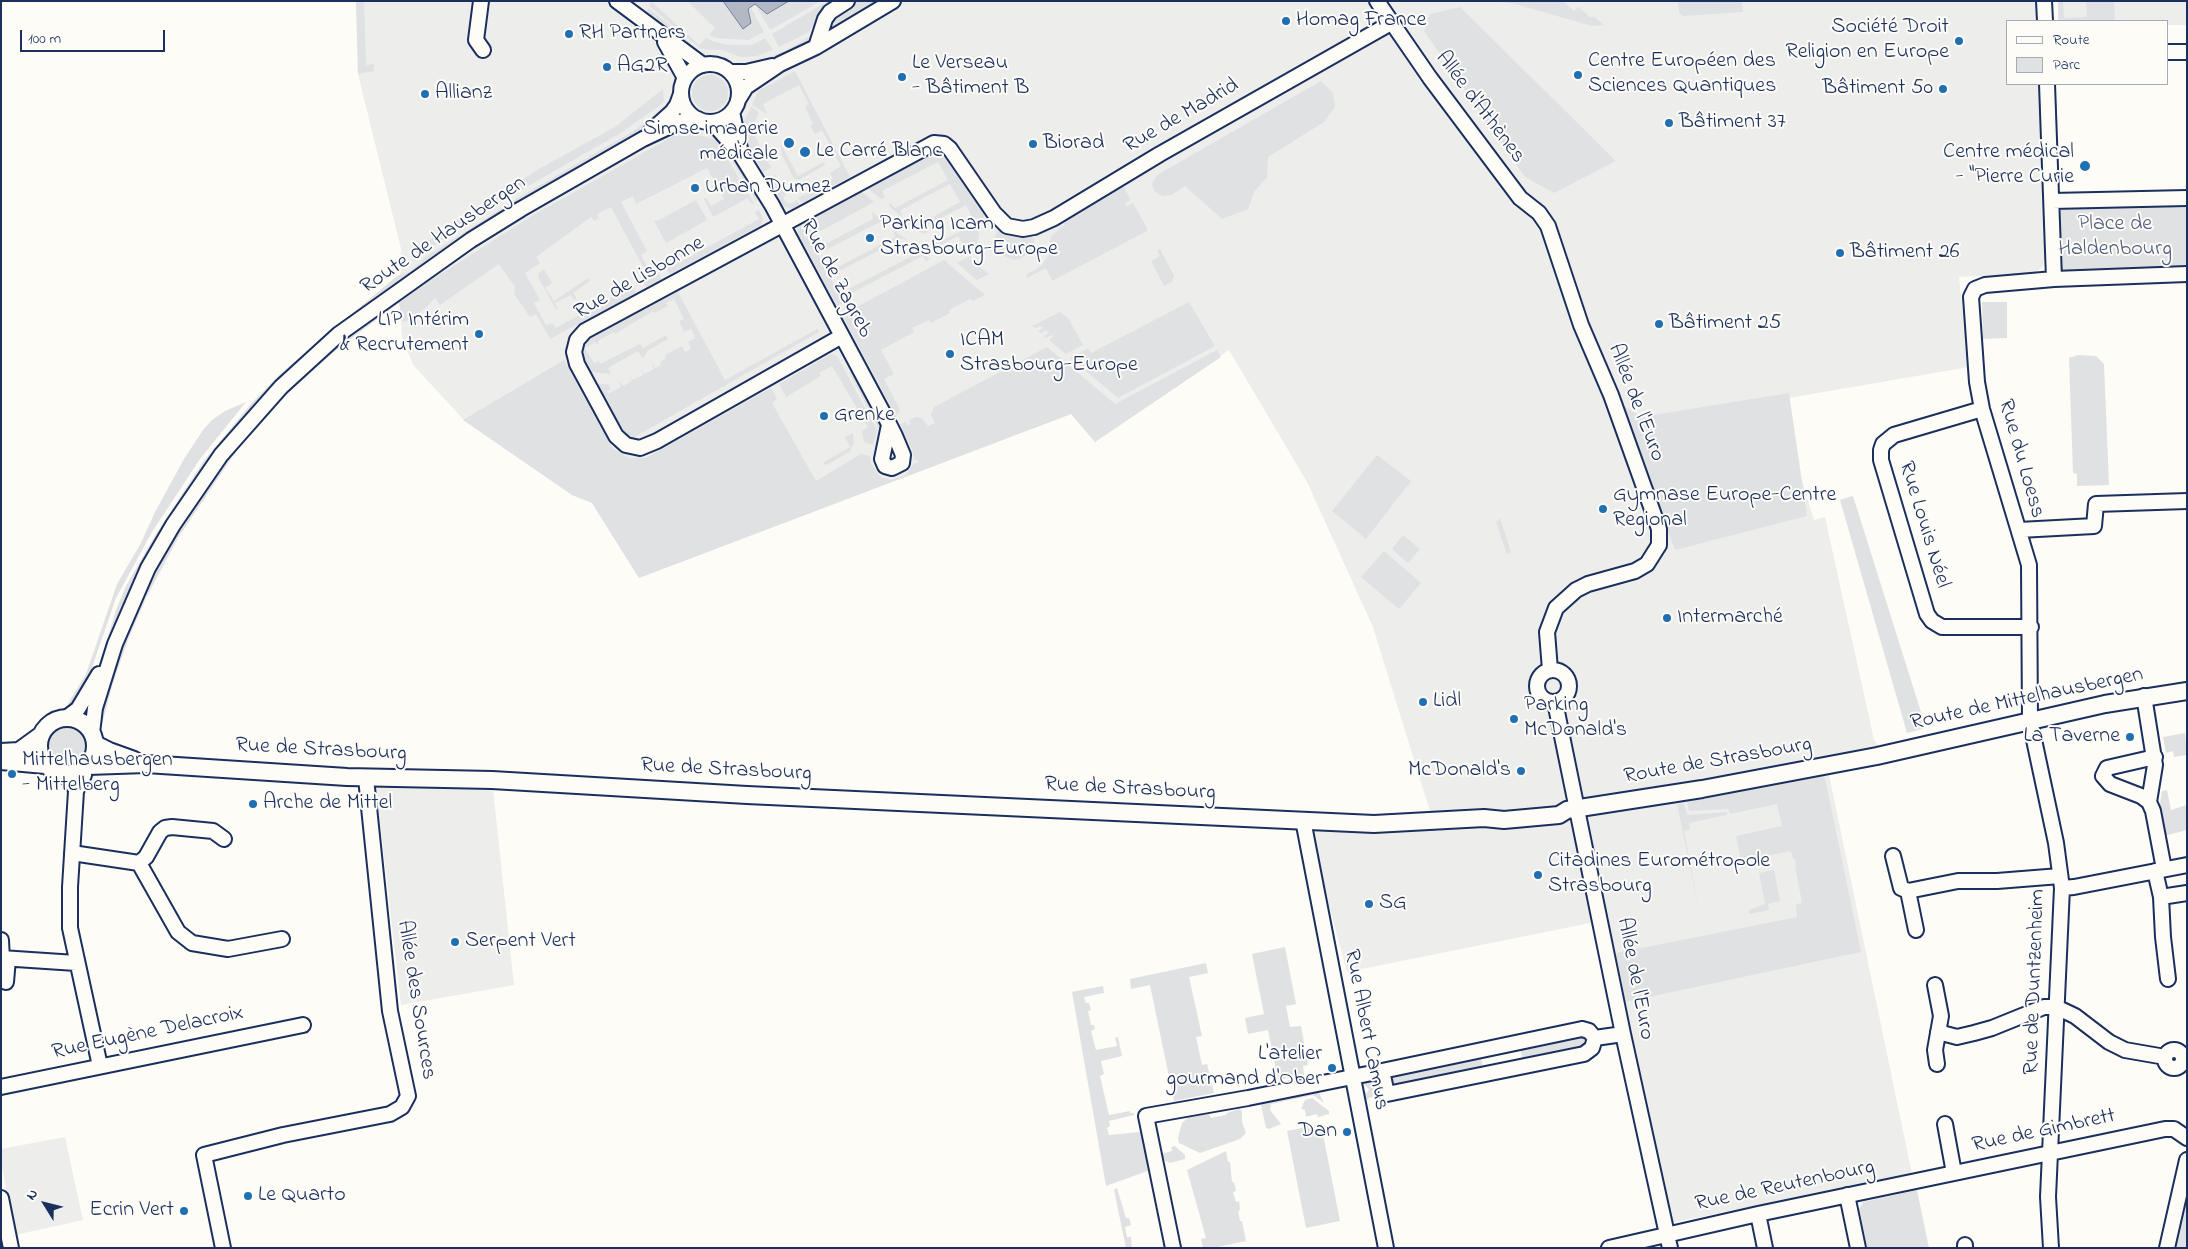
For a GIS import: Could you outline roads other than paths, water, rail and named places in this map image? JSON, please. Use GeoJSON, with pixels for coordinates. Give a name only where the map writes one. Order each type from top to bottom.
{"type":"FeatureCollection","features":[{"type":"Feature","properties":{"kind":"main road","name":"Route de Mittelhausbergen"},"geometry":{"type":"LineString","coordinates":[[1878,756],[2030,721],[2050,712],[2144,696],[2187,691]]}},
{"type":"Feature","properties":{"kind":"main road"},"geometry":{"type":"LineString","coordinates":[[1,752],[20,751],[41,735],[51,723],[66,718],[81,722],[94,738],[95,752],[85,768],[65,775],[51,770],[45,765],[38,751],[41,735]]}},
{"type":"Feature","properties":{"kind":"main road","name":"Rue de Strasbourg"},"geometry":{"type":"LineString","coordinates":[[94,738],[118,755],[146,764]]}},
{"type":"Feature","properties":{"kind":"main road","name":"Route de Strasbourg"},"geometry":{"type":"LineString","coordinates":[[1304,820],[1374,824],[1484,818],[1504,820],[1551,816],[1559,815],[1572,809],[1702,789],[1878,756]]}},
{"type":"Feature","properties":{"kind":"main road"},"geometry":{"type":"LineString","coordinates":[[1,761],[45,765]]}},
{"type":"Feature","properties":{"kind":"main road","name":"Rue de Strasbourg"},"geometry":{"type":"LineString","coordinates":[[85,768],[146,764],[366,778],[492,780],[756,796],[1304,820]]}},
{"type":"Feature","properties":{"kind":"street"},"geometry":{"type":"LineString","coordinates":[[481,1],[476,40],[483,50]]}},
{"type":"Feature","properties":{"kind":"street"},"geometry":{"type":"LineString","coordinates":[[617,1],[703,65],[722,67],[730,72],[738,85],[735,106]]}},
{"type":"Feature","properties":{"kind":"street"},"geometry":{"type":"LineString","coordinates":[[816,47],[825,19],[830,12],[847,1]]}},
{"type":"Feature","properties":{"kind":"street"},"geometry":{"type":"LineString","coordinates":[[703,65],[690,72],[685,78],[681,94],[687,110],[698,119],[712,122],[726,117],[746,87],[780,64],[816,47],[893,1]]}},
{"type":"Feature","properties":{"kind":"street","name":"Allée d'Athènes"},"geometry":{"type":"LineString","coordinates":[[1377,1],[1391,23],[1520,198],[1539,213]]}},
{"type":"Feature","properties":{"kind":"street"},"geometry":{"type":"LineString","coordinates":[[2044,1],[2045,20]]}},
{"type":"Feature","properties":{"kind":"street","name":"Rue de Madrid"},"geometry":{"type":"LineString","coordinates":[[782,224],[937,143],[944,144],[950,149],[994,213],[1007,226],[1023,229],[1038,226],[1391,23]]}},
{"type":"Feature","properties":{"kind":"street"},"geometry":{"type":"LineString","coordinates":[[661,35],[685,78]]}},
{"type":"Feature","properties":{"kind":"street"},"geometry":{"type":"LineString","coordinates":[[2168,52],[2187,52]]}},
{"type":"Feature","properties":{"kind":"street"},"geometry":{"type":"LineString","coordinates":[[730,72],[746,72],[780,64]]}},
{"type":"Feature","properties":{"kind":"street"},"geometry":{"type":"LineString","coordinates":[[2047,85],[2054,279],[2187,274]]}},
{"type":"Feature","properties":{"kind":"street","name":"Route de Hausbergen"},"geometry":{"type":"LineString","coordinates":[[643,139],[672,112],[681,94]]}},
{"type":"Feature","properties":{"kind":"street","name":"Rue de Zagreb"},"geometry":{"type":"LineString","coordinates":[[735,106],[741,155]]}},
{"type":"Feature","properties":{"kind":"street","name":"Route de Hausbergen"},"geometry":{"type":"LineString","coordinates":[[114,644],[148,568],[187,503],[221,455],[281,387],[339,334],[422,273],[521,209],[643,139],[679,122],[698,119]]}},
{"type":"Feature","properties":{"kind":"street","name":"Rue de Zagreb"},"geometry":{"type":"LineString","coordinates":[[712,122],[741,155],[782,224],[890,424]]}},
{"type":"Feature","properties":{"kind":"street"},"geometry":{"type":"LineString","coordinates":[[2052,201],[2187,198]]}},
{"type":"Feature","properties":{"kind":"street","name":"Allée de l'Euro"},"geometry":{"type":"LineString","coordinates":[[1539,213],[1553,236],[1581,325],[1611,395],[1654,512],[1660,539],[1655,555],[1642,568],[1588,584],[1576,590],[1562,601],[1551,616],[1547,632],[1550,670]]}},
{"type":"Feature","properties":{"kind":"street","name":"Rue de Lisbonne"},"geometry":{"type":"LineString","coordinates":[[782,224],[581,335],[575,346],[575,359],[603,413],[620,442],[634,448],[646,446],[842,336]]}},
{"type":"Feature","properties":{"kind":"street","name":"Rue du Loess"},"geometry":{"type":"LineString","coordinates":[[2030,721],[2031,627],[2029,565],[1982,409],[1977,382],[1971,297],[1975,289],[1984,285],[2054,279]]}},
{"type":"Feature","properties":{"kind":"street","name":"Rue Louis Néel"},"geometry":{"type":"LineString","coordinates":[[1982,409],[1894,436],[1883,444],[1881,460],[1927,614],[1932,621],[1942,627],[2031,627]]}},
{"type":"Feature","properties":{"kind":"street"},"geometry":{"type":"LineString","coordinates":[[2019,530],[2094,526],[2096,504],[2187,501]]}},
{"type":"Feature","properties":{"kind":"street"},"geometry":{"type":"LineString","coordinates":[[66,718],[78,709],[87,696],[114,644]]}},
{"type":"Feature","properties":{"kind":"street"},"geometry":{"type":"LineString","coordinates":[[94,738],[95,708],[114,644]]}},
{"type":"Feature","properties":{"kind":"street"},"geometry":{"type":"LineString","coordinates":[[1550,670],[1563,674],[1568,682],[1568,693],[1555,702],[1545,700],[1537,686],[1539,678],[1550,670]]}},
{"type":"Feature","properties":{"kind":"street"},"geometry":{"type":"LineString","coordinates":[[2144,696],[2155,757],[2149,802]]}},
{"type":"Feature","properties":{"kind":"street","name":"Allée de l'Euro"},"geometry":{"type":"LineString","coordinates":[[1555,702],[1572,809],[1668,1241]]}},
{"type":"Feature","properties":{"kind":"street","name":"Rue de Duntzenheim"},"geometry":{"type":"LineString","coordinates":[[2030,721],[2056,843],[2061,882],[2048,1197],[2051,1248]]}},
{"type":"Feature","properties":{"kind":"street"},"geometry":{"type":"LineString","coordinates":[[2155,757],[2107,768],[2103,776],[2110,784],[2141,796],[2149,802],[2153,811],[2160,870],[2163,937],[2168,979]]}},
{"type":"Feature","properties":{"kind":"street"},"geometry":{"type":"LineString","coordinates":[[85,768],[84,775],[76,789],[70,928],[76,963],[100,1066]]}},
{"type":"Feature","properties":{"kind":"street"},"geometry":{"type":"LineString","coordinates":[[65,775],[76,789]]}},
{"type":"Feature","properties":{"kind":"street","name":"Allée des Sources"},"geometry":{"type":"LineString","coordinates":[[223,1248],[204,1154],[283,1135],[390,1114],[402,1107],[408,1096],[390,1012],[366,778]]}},
{"type":"Feature","properties":{"kind":"street","name":"Rue Albert Camus"},"geometry":{"type":"LineString","coordinates":[[1304,820],[1386,1248]]}},
{"type":"Feature","properties":{"kind":"street"},"geometry":{"type":"LineString","coordinates":[[72,853],[139,863],[146,857],[160,832],[165,828],[213,831],[224,838]]}},
{"type":"Feature","properties":{"kind":"street"},"geometry":{"type":"LineString","coordinates":[[1892,856],[1901,888],[1908,891],[1958,881],[2061,882],[2074,887],[2187,865]]}},
{"type":"Feature","properties":{"kind":"street"},"geometry":{"type":"LineString","coordinates":[[139,863],[178,932],[186,940],[204,946],[228,949],[282,939]]}},
{"type":"Feature","properties":{"kind":"street"},"geometry":{"type":"LineString","coordinates":[[1908,891],[1916,930]]}},
{"type":"Feature","properties":{"kind":"street"},"geometry":{"type":"LineString","coordinates":[[2161,898],[2187,893]]}},
{"type":"Feature","properties":{"kind":"street"},"geometry":{"type":"LineString","coordinates":[[1,940],[6,982]]}},
{"type":"Feature","properties":{"kind":"street"},"geometry":{"type":"LineString","coordinates":[[4,959],[76,963]]}},
{"type":"Feature","properties":{"kind":"street"},"geometry":{"type":"LineString","coordinates":[[1934,985],[1941,1016],[1935,1050],[1937,1064]]}},
{"type":"Feature","properties":{"kind":"street"},"geometry":{"type":"LineString","coordinates":[[1938,1032],[1957,1036],[1974,1033],[1992,1028],[2044,1007],[2056,1007],[2075,1016],[2104,1039],[2125,1050],[2165,1057]]}},
{"type":"Feature","properties":{"kind":"street","name":"Rue Eugène Delacroix"},"geometry":{"type":"LineString","coordinates":[[1,1087],[303,1025]]}},
{"type":"Feature","properties":{"kind":"street"},"geometry":{"type":"LineString","coordinates":[[1173,1248],[1146,1116],[1354,1077],[1582,1029],[1589,1031],[1595,1038]]}},
{"type":"Feature","properties":{"kind":"street"},"geometry":{"type":"LineString","coordinates":[[1595,1038],[1623,1034]]}},
{"type":"Feature","properties":{"kind":"street"},"geometry":{"type":"LineString","coordinates":[[1382,1071],[1387,1094],[1584,1054],[1592,1048],[1595,1038]]}},
{"type":"Feature","properties":{"kind":"street"},"geometry":{"type":"LineString","coordinates":[[1502,1046],[1506,1070]]}},
{"type":"Feature","properties":{"kind":"street"},"geometry":{"type":"LineString","coordinates":[[1945,1124],[1954,1173]]}},
{"type":"Feature","properties":{"kind":"street","name":"Rue de Gimbrett"},"geometry":{"type":"LineString","coordinates":[[1913,1182],[2165,1129],[2174,1129],[2185,1136]]}},
{"type":"Feature","properties":{"kind":"street"},"geometry":{"type":"LineString","coordinates":[[2167,1248],[2187,1160]]}},
{"type":"Feature","properties":{"kind":"street","name":"Rue de Reutenbourg"},"geometry":{"type":"LineString","coordinates":[[1609,1248],[1668,1241],[1758,1214],[1913,1182]]}},
{"type":"Feature","properties":{"kind":"street"},"geometry":{"type":"LineString","coordinates":[[1847,1195],[1858,1248]]}},
{"type":"Feature","properties":{"kind":"street"},"geometry":{"type":"LineString","coordinates":[[2,1203],[11,1248]]}},
{"type":"Feature","properties":{"kind":"street"},"geometry":{"type":"LineString","coordinates":[[1758,1214],[1765,1248]]}},
{"type":"Feature","properties":{"kind":"place","name":"Homag France"},"geometry":{"type":"Point","coordinates":[1286,21]}},
{"type":"Feature","properties":{"kind":"place","name":"RH Partners"},"geometry":{"type":"Point","coordinates":[569,34]}},
{"type":"Feature","properties":{"kind":"place","name":"Société Droit Religion en Europe"},"geometry":{"type":"Point","coordinates":[1959,41]}},
{"type":"Feature","properties":{"kind":"place","name":"AG2R"},"geometry":{"type":"Point","coordinates":[607,67]}},
{"type":"Feature","properties":{"kind":"place","name":"Centre Européen des Sciences Quantiques"},"geometry":{"type":"Point","coordinates":[1578,75]}},
{"type":"Feature","properties":{"kind":"place","name":"Le Verseau - Bâtiment B"},"geometry":{"type":"Point","coordinates":[902,77]}},
{"type":"Feature","properties":{"kind":"place","name":"Bâtiment 50"},"geometry":{"type":"Point","coordinates":[1943,89]}},
{"type":"Feature","properties":{"kind":"place","name":"Allianz"},"geometry":{"type":"Point","coordinates":[425,94]}},
{"type":"Feature","properties":{"kind":"place","name":"Bâtiment 37"},"geometry":{"type":"Point","coordinates":[1669,123]}},
{"type":"Feature","properties":{"kind":"place","name":"Simse imagerie médicale"},"geometry":{"type":"Point","coordinates":[789,143]}},
{"type":"Feature","properties":{"kind":"place","name":"Biorad"},"geometry":{"type":"Point","coordinates":[1033,144]}},
{"type":"Feature","properties":{"kind":"place","name":"Le Carré Blanc"},"geometry":{"type":"Point","coordinates":[805,152]}},
{"type":"Feature","properties":{"kind":"place","name":"Centre médical - \"Pierre Curie"},"geometry":{"type":"Point","coordinates":[2085,166]}},
{"type":"Feature","properties":{"kind":"place","name":"Urban Dumez"},"geometry":{"type":"Point","coordinates":[695,188]}},
{"type":"Feature","properties":{"kind":"place","name":"Parking Icam Strasbourg-Europe"},"geometry":{"type":"Point","coordinates":[870,238]}},
{"type":"Feature","properties":{"kind":"place","name":"Bâtiment 26"},"geometry":{"type":"Point","coordinates":[1840,253]}},
{"type":"Feature","properties":{"kind":"place","name":"Bâtiment 25"},"geometry":{"type":"Point","coordinates":[1659,324]}},
{"type":"Feature","properties":{"kind":"place","name":"LIP Intérim & Recrutement"},"geometry":{"type":"Point","coordinates":[479,334]}},
{"type":"Feature","properties":{"kind":"place","name":"ICAM Strasbourg-Europe"},"geometry":{"type":"Point","coordinates":[950,354]}},
{"type":"Feature","properties":{"kind":"place","name":"Grenke"},"geometry":{"type":"Point","coordinates":[824,416]}},
{"type":"Feature","properties":{"kind":"place","name":"Gymnase Europe-Centre Regional"},"geometry":{"type":"Point","coordinates":[1603,509]}},
{"type":"Feature","properties":{"kind":"place","name":"Intermarché"},"geometry":{"type":"Point","coordinates":[1667,618]}},
{"type":"Feature","properties":{"kind":"place","name":"Lidl"},"geometry":{"type":"Point","coordinates":[1423,702]}},
{"type":"Feature","properties":{"kind":"place","name":"Parking McDonald's"},"geometry":{"type":"Point","coordinates":[1514,719]}},
{"type":"Feature","properties":{"kind":"place","name":"La Taverne"},"geometry":{"type":"Point","coordinates":[2130,737]}},
{"type":"Feature","properties":{"kind":"place","name":"McDonald's"},"geometry":{"type":"Point","coordinates":[1521,771]}},
{"type":"Feature","properties":{"kind":"place","name":"Mittelhausbergen - Mittelberg"},"geometry":{"type":"Point","coordinates":[12,774]}},
{"type":"Feature","properties":{"kind":"place","name":"Arche de Mittel"},"geometry":{"type":"Point","coordinates":[253,804]}},
{"type":"Feature","properties":{"kind":"place","name":"Citadines Eurométropole Strasbourg"},"geometry":{"type":"Point","coordinates":[1538,875]}},
{"type":"Feature","properties":{"kind":"place","name":"SG"},"geometry":{"type":"Point","coordinates":[1369,904]}},
{"type":"Feature","properties":{"kind":"place","name":"Serpent Vert"},"geometry":{"type":"Point","coordinates":[455,942]}},
{"type":"Feature","properties":{"kind":"place","name":"L'atelier gourmand d'Ober"},"geometry":{"type":"Point","coordinates":[1332,1068]}},
{"type":"Feature","properties":{"kind":"place","name":"Dan"},"geometry":{"type":"Point","coordinates":[1347,1132]}},
{"type":"Feature","properties":{"kind":"place","name":"Le Quarto"},"geometry":{"type":"Point","coordinates":[248,1196]}},
{"type":"Feature","properties":{"kind":"place","name":"Ecrin Vert"},"geometry":{"type":"Point","coordinates":[184,1211]}},
{"type":"Feature","properties":{"kind":"park label","name":"Place de Haldenbourg"},"geometry":{"type":"Point","coordinates":[2115,238]}}]}
